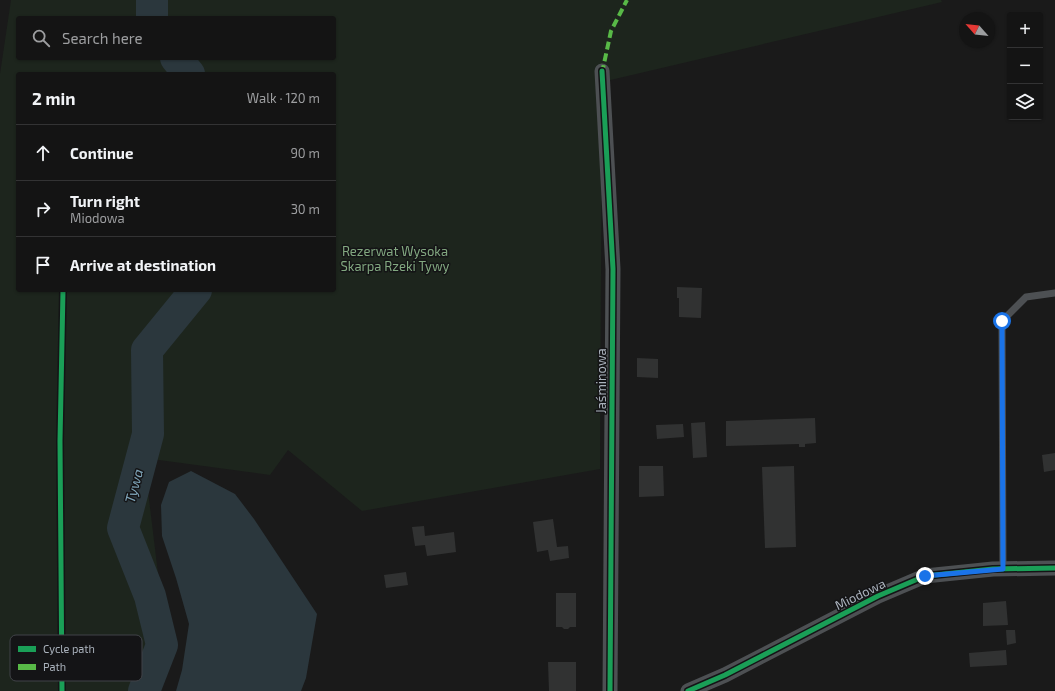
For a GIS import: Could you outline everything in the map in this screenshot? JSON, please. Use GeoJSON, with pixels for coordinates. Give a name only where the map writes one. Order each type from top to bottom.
{"type":"FeatureCollection","features":[{"type":"Feature","properties":{"kind":"street","name":"Jaśminowa"},"geometry":{"type":"LineString","coordinates":[[602,71],[613,269],[610,691]]}},
{"type":"Feature","properties":{"kind":"street","name":"Miodowa"},"geometry":{"type":"LineString","coordinates":[[688,691],[725,675],[878,596],[925,576],[1003,569],[1055,568]]}},
{"type":"Feature","properties":{"kind":"lane"},"geometry":{"type":"LineString","coordinates":[[1003,569],[1002,321],[1026,297],[1055,293]]}},
{"type":"Feature","properties":{"kind":"green space","name":"Rezerwat Wysoka Skarpa Rzeki Tywy"},"geometry":{"type":"Polygon","coordinates":[[[11,0],[941,0],[942,2],[602,82],[600,469],[362,511],[288,450],[270,475],[144,458],[161,598],[161,613],[164,628],[160,643],[158,691],[0,691],[0,74],[11,0]]]}},
{"type":"Feature","properties":{"kind":"shaded area"},"geometry":{"type":"Polygon","coordinates":[[[191,471],[235,494],[254,519],[317,614],[306,678],[301,691],[176,691],[182,670],[189,624],[162,536],[161,505],[169,482],[191,471]]]}},
{"type":"Feature","properties":{"kind":"building"},"geometry":{"type":"Polygon","coordinates":[[[677,287],[702,288],[701,318],[679,317],[679,298],[677,298],[677,287]]]}},
{"type":"Feature","properties":{"kind":"building"},"geometry":{"type":"Polygon","coordinates":[[[637,358],[658,359],[658,378],[637,377],[637,358]]]}},
{"type":"Feature","properties":{"kind":"building"},"geometry":{"type":"Polygon","coordinates":[[[815,418],[816,443],[805,444],[805,447],[799,447],[799,444],[726,446],[726,421],[815,418]]]}},
{"type":"Feature","properties":{"kind":"building"},"geometry":{"type":"Polygon","coordinates":[[[705,422],[707,457],[693,458],[691,423],[705,422]]]}},
{"type":"Feature","properties":{"kind":"building"},"geometry":{"type":"Polygon","coordinates":[[[683,424],[684,437],[657,439],[656,425],[683,424]]]}},
{"type":"Feature","properties":{"kind":"building"},"geometry":{"type":"Polygon","coordinates":[[[1055,453],[1055,470],[1044,472],[1042,455],[1055,453]]]}},
{"type":"Feature","properties":{"kind":"building"},"geometry":{"type":"Polygon","coordinates":[[[639,466],[663,466],[664,496],[639,497],[639,466]]]}},
{"type":"Feature","properties":{"kind":"building"},"geometry":{"type":"Polygon","coordinates":[[[794,466],[796,547],[765,548],[762,467],[794,466]]]}},
{"type":"Feature","properties":{"kind":"building"},"geometry":{"type":"Polygon","coordinates":[[[553,519],[557,547],[568,546],[569,558],[550,561],[548,550],[537,552],[533,522],[553,519]]]}},
{"type":"Feature","properties":{"kind":"building"},"geometry":{"type":"Polygon","coordinates":[[[424,526],[425,536],[454,532],[456,552],[427,556],[425,545],[415,546],[412,527],[424,526]]]}},
{"type":"Feature","properties":{"kind":"building"},"geometry":{"type":"Polygon","coordinates":[[[406,572],[408,585],[386,588],[384,575],[406,572]]]}},
{"type":"Feature","properties":{"kind":"building"},"geometry":{"type":"Polygon","coordinates":[[[556,593],[576,593],[576,627],[564,629],[562,627],[556,627],[556,593]]]}},
{"type":"Feature","properties":{"kind":"building"},"geometry":{"type":"Polygon","coordinates":[[[1006,601],[1008,625],[983,626],[983,603],[1006,601]]]}},
{"type":"Feature","properties":{"kind":"building"},"geometry":{"type":"Polygon","coordinates":[[[1006,630],[1015,630],[1016,643],[1007,645],[1006,630]]]}},
{"type":"Feature","properties":{"kind":"building"},"geometry":{"type":"Polygon","coordinates":[[[1006,650],[1007,665],[970,667],[969,653],[1006,650]]]}},
{"type":"Feature","properties":{"kind":"building"},"geometry":{"type":"Polygon","coordinates":[[[548,662],[576,662],[576,691],[549,691],[548,662]]]}},
{"type":"Feature","properties":{"kind":"waterway","name":"Tywa"},"geometry":{"type":"LineString","coordinates":[[152,0],[152,16]]}},
{"type":"Feature","properties":{"kind":"waterway","name":"Tywa"},"geometry":{"type":"LineString","coordinates":[[178,60],[187,72]]}},
{"type":"Feature","properties":{"kind":"waterway","name":"Tywa"},"geometry":{"type":"LineString","coordinates":[[144,691],[162,645],[150,596],[123,528],[148,434],[147,350],[194,292]]}},
{"type":"Feature","properties":{"kind":"marked path"},"geometry":{"type":"LineString","coordinates":[[602,73],[611,31],[627,0]]}},
{"type":"Feature","properties":{"kind":"cycle path"},"geometry":{"type":"LineString","coordinates":[[602,71],[613,269],[610,691]]}},
{"type":"Feature","properties":{"kind":"cycle path"},"geometry":{"type":"LineString","coordinates":[[62,635],[60,441],[63,292]]}},
{"type":"Feature","properties":{"kind":"cycle path"},"geometry":{"type":"LineString","coordinates":[[688,691],[725,675],[878,596],[925,576],[993,569],[1055,568]]}},
{"type":"Feature","properties":{"kind":"cycle path"},"geometry":{"type":"LineString","coordinates":[[62,681],[62,691]]}},
{"type":"Feature","properties":{"kind":"route"},"geometry":{"type":"LineString","coordinates":[[925,576],[1003,569],[1002,321]]}}]}
